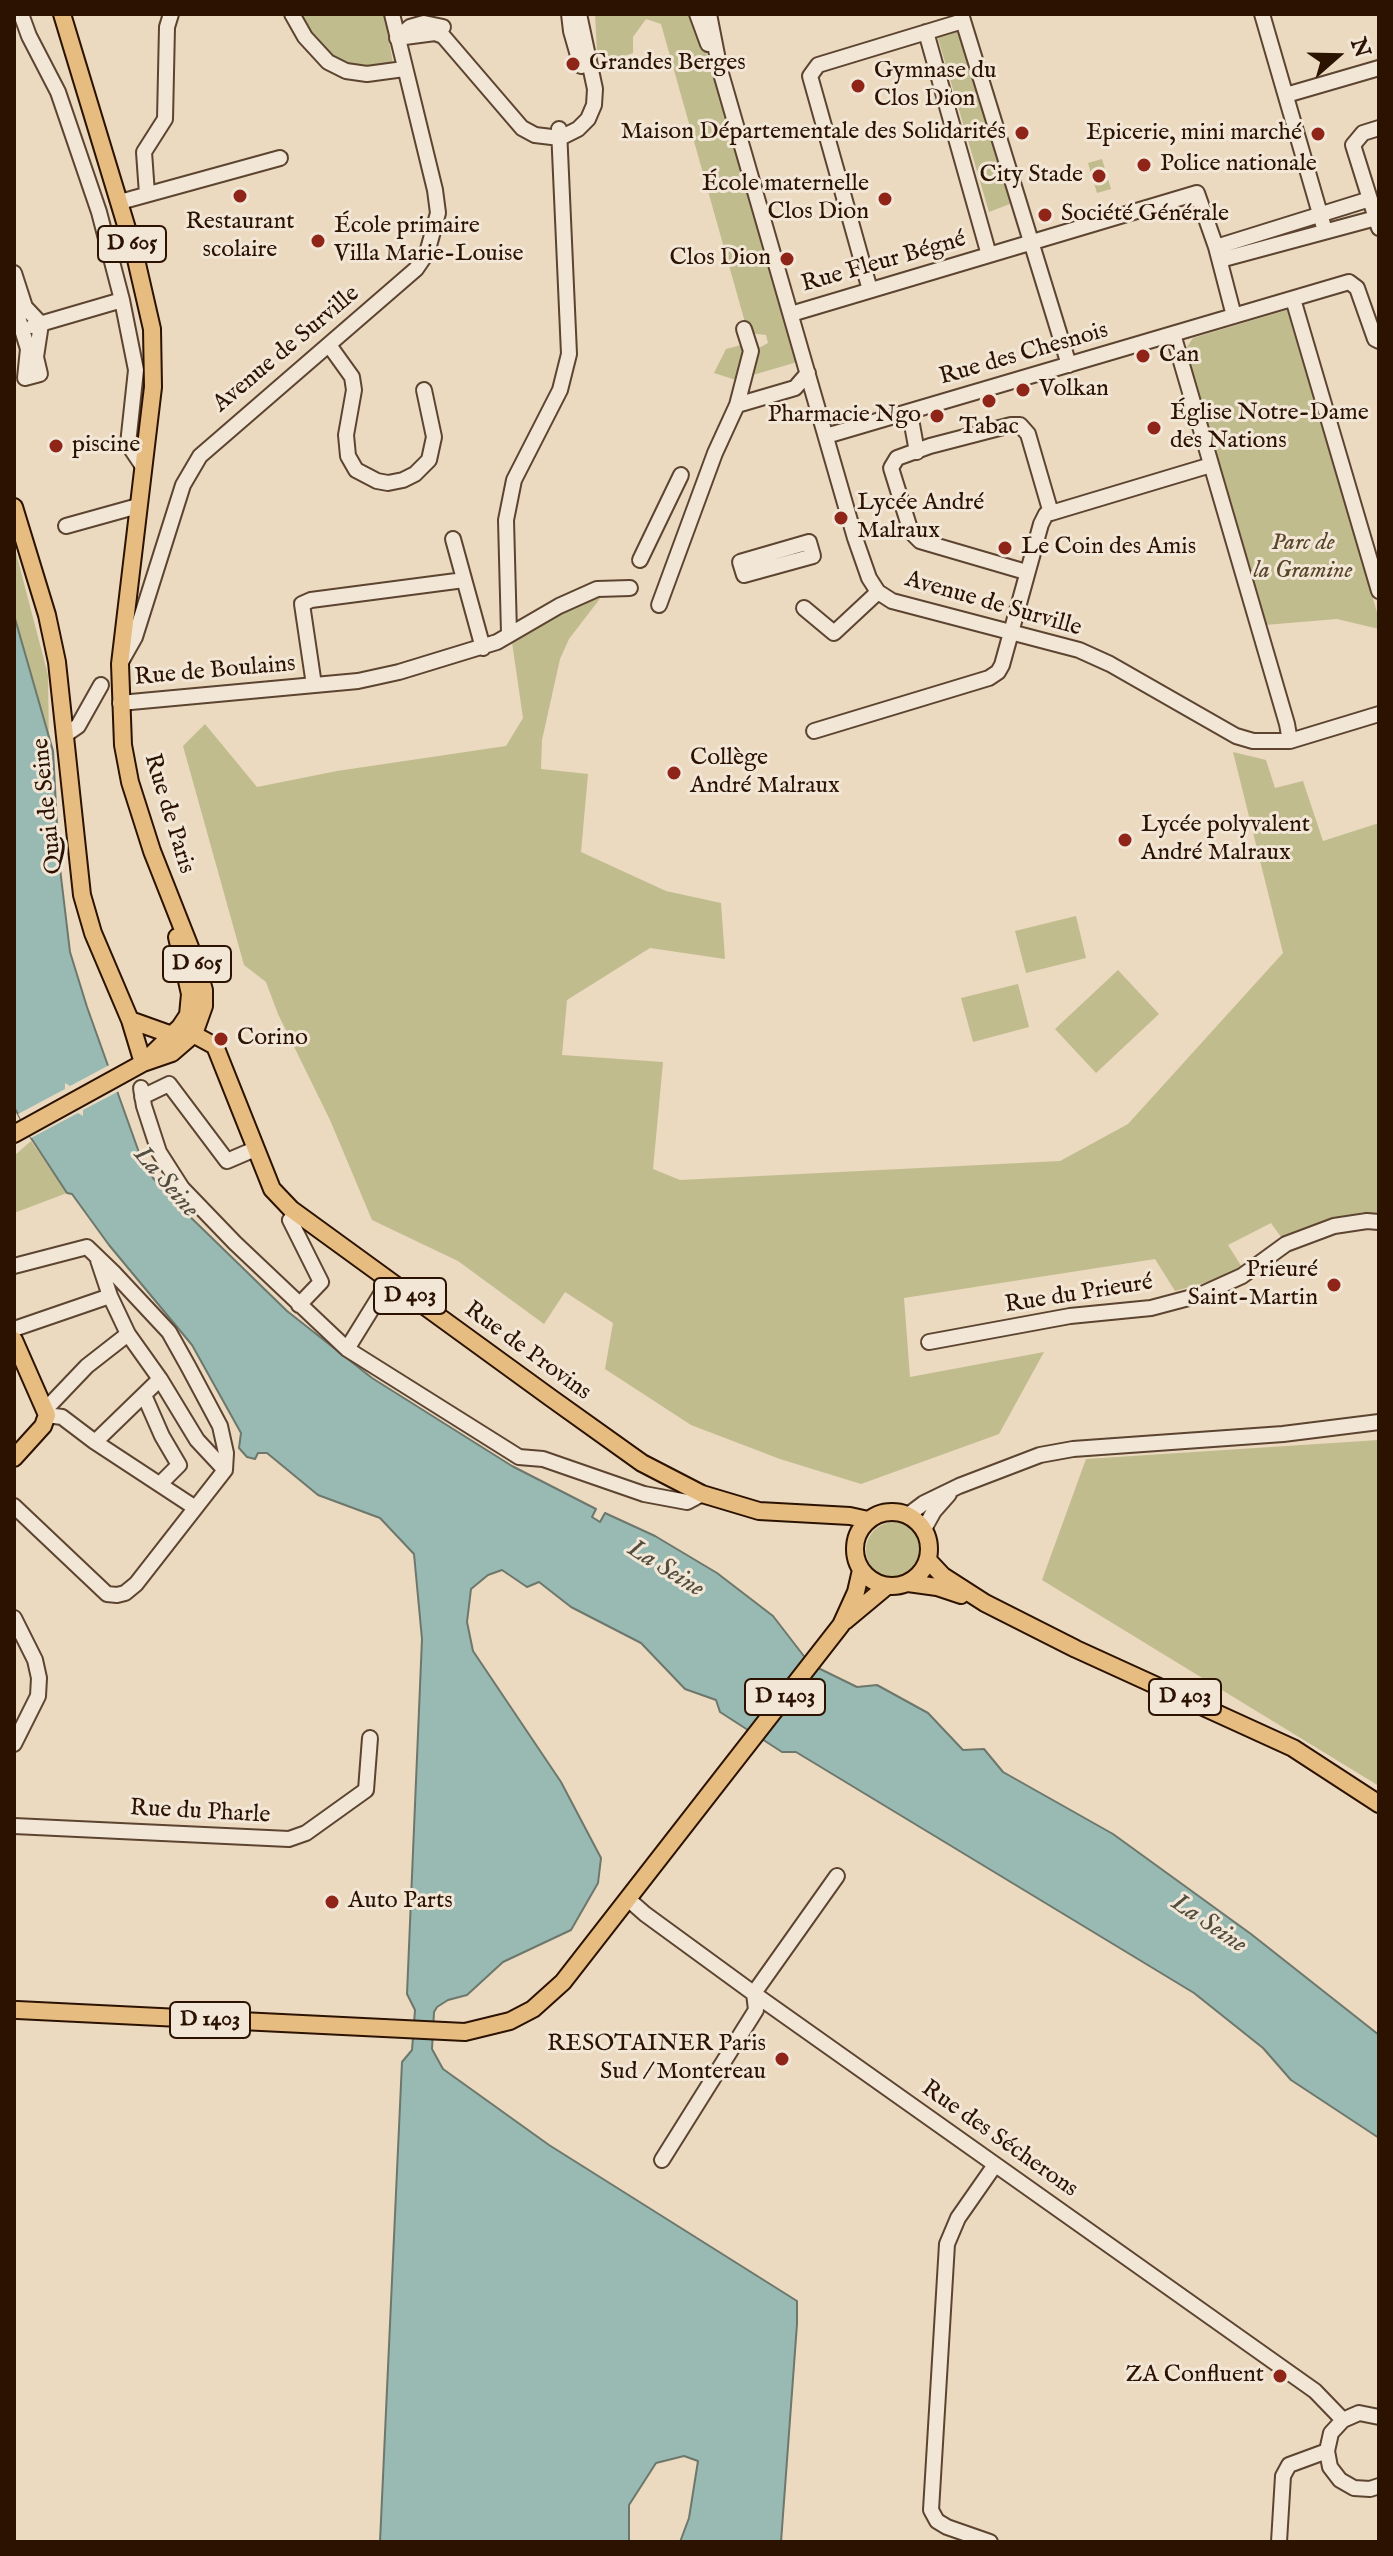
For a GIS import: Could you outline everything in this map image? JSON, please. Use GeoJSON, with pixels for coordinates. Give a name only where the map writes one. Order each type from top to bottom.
{"type":"FeatureCollection","features":[{"type":"Feature","properties":{"kind":"main road","name":"D 605"},"geometry":{"type":"LineString","coordinates":[[65,19],[139,268],[152,329],[153,387],[120,664],[120,703]]}},
{"type":"Feature","properties":{"kind":"main road","name":"Quai de Seine"},"geometry":{"type":"LineString","coordinates":[[14,507],[47,615],[57,662],[82,895],[93,933],[151,1058]]}},
{"type":"Feature","properties":{"kind":"main road","name":"Rue de Paris"},"geometry":{"type":"LineString","coordinates":[[120,703],[130,782],[168,896],[204,990],[204,1006],[182,1032]]}},
{"type":"Feature","properties":{"kind":"main road"},"geometry":{"type":"LineString","coordinates":[[20,1131],[151,1058],[172,1053],[182,1032],[135,1022]]}},
{"type":"Feature","properties":{"kind":"main road","name":"Rue de Provins"},"geometry":{"type":"LineString","coordinates":[[182,1032],[215,1046],[272,1189],[296,1213],[642,1463],[702,1494],[759,1511],[850,1516],[868,1520]]}},
{"type":"Feature","properties":{"kind":"main road"},"geometry":{"type":"LineString","coordinates":[[14,1458],[43,1426],[46,1412],[15,1348]]}},
{"type":"Feature","properties":{"kind":"main road"},"geometry":{"type":"LineString","coordinates":[[826,1516],[845,1526],[855,1541],[856,1561],[872,1581],[887,1586],[908,1583],[917,1577],[928,1560],[928,1539],[924,1529],[908,1515],[887,1512],[868,1520],[855,1541]]}},
{"type":"Feature","properties":{"kind":"main road","name":"D 403"},"geometry":{"type":"LineString","coordinates":[[928,1560],[943,1576],[985,1603],[1076,1649],[1293,1748],[1379,1804]]}},
{"type":"Feature","properties":{"kind":"main road","name":"D 1403"},"geometry":{"type":"LineString","coordinates":[[841,1625],[856,1592],[861,1570]]}},
{"type":"Feature","properties":{"kind":"main road","name":"D 403"},"geometry":{"type":"LineString","coordinates":[[908,1583],[937,1587],[985,1603]]}},
{"type":"Feature","properties":{"kind":"main road","name":"D 1403"},"geometry":{"type":"LineString","coordinates":[[15,2011],[441,2032],[487,2029],[510,2021],[533,2009],[563,1982],[841,1625],[887,1586]]}},
{"type":"Feature","properties":{"kind":"street"},"geometry":{"type":"LineString","coordinates":[[21,14],[58,92],[80,153],[122,300],[136,370],[128,444],[142,465]]}},
{"type":"Feature","properties":{"kind":"street"},"geometry":{"type":"LineString","coordinates":[[147,194],[144,152],[165,119],[167,27],[171,14]]}},
{"type":"Feature","properties":{"kind":"street"},"geometry":{"type":"LineString","coordinates":[[292,14],[305,37],[328,62],[346,71],[367,74],[404,69]]}},
{"type":"Feature","properties":{"kind":"street","name":"Avenue de Surville"},"geometry":{"type":"LineString","coordinates":[[120,664],[135,637],[183,485],[200,456],[416,269],[427,253],[438,213],[435,190],[392,14]]}},
{"type":"Feature","properties":{"kind":"street"},"geometry":{"type":"LineString","coordinates":[[509,633],[506,520],[514,480],[560,390],[569,354],[560,134],[580,114],[586,90],[569,14]]}},
{"type":"Feature","properties":{"kind":"street"},"geometry":{"type":"LineString","coordinates":[[397,38],[410,27],[424,23],[448,29],[528,121],[570,136],[588,119],[594,105],[595,89],[579,14]]}},
{"type":"Feature","properties":{"kind":"street","name":"Avenue de Surville"},"geometry":{"type":"LineString","coordinates":[[697,14],[720,70]]}},
{"type":"Feature","properties":{"kind":"street","name":"Avenue de Surville"},"geometry":{"type":"LineString","coordinates":[[709,14],[720,70],[855,538],[869,578],[878,592],[892,601],[1079,650],[1110,664],[1236,736],[1253,741],[1290,741],[1379,714]]}},
{"type":"Feature","properties":{"kind":"street"},"geometry":{"type":"LineString","coordinates":[[1262,14],[1325,231]]}},
{"type":"Feature","properties":{"kind":"street"},"geometry":{"type":"LineString","coordinates":[[870,290],[810,76],[822,63],[962,18],[1069,365]]}},
{"type":"Feature","properties":{"kind":"street"},"geometry":{"type":"LineString","coordinates":[[926,32],[989,255]]}},
{"type":"Feature","properties":{"kind":"street"},"geometry":{"type":"LineString","coordinates":[[1286,95],[1379,68]]}},
{"type":"Feature","properties":{"kind":"street"},"geometry":{"type":"LineString","coordinates":[[1218,254],[1377,223],[1353,145],[1363,133],[1379,128]]}},
{"type":"Feature","properties":{"kind":"street"},"geometry":{"type":"LineString","coordinates":[[120,202],[280,158]]}},
{"type":"Feature","properties":{"kind":"street","name":"Rue Fleur Bégné"},"geometry":{"type":"LineString","coordinates":[[792,319],[870,290],[1197,193],[1218,254]]}},
{"type":"Feature","properties":{"kind":"street"},"geometry":{"type":"LineString","coordinates":[[1218,254],[1370,199]]}},
{"type":"Feature","properties":{"kind":"street"},"geometry":{"type":"LineString","coordinates":[[1218,254],[1234,316]]}},
{"type":"Feature","properties":{"kind":"street"},"geometry":{"type":"LineString","coordinates":[[14,273],[25,307],[41,324]]}},
{"type":"Feature","properties":{"kind":"street","name":"Rue des Chesnois"},"geometry":{"type":"LineString","coordinates":[[826,436],[1349,282],[1357,288],[1375,339],[1379,341]]}},
{"type":"Feature","properties":{"kind":"street"},"geometry":{"type":"LineString","coordinates":[[1293,299],[1379,591]]}},
{"type":"Feature","properties":{"kind":"street"},"geometry":{"type":"LineString","coordinates":[[21,329],[122,300]]}},
{"type":"Feature","properties":{"kind":"street"},"geometry":{"type":"LineString","coordinates":[[14,304],[28,349],[19,380]]}},
{"type":"Feature","properties":{"kind":"street"},"geometry":{"type":"LineString","coordinates":[[776,321],[792,319]]}},
{"type":"Feature","properties":{"kind":"street"},"geometry":{"type":"LineString","coordinates":[[19,380],[40,374],[36,357],[41,324]]}},
{"type":"Feature","properties":{"kind":"street"},"geometry":{"type":"LineString","coordinates":[[659,605],[715,453],[737,405],[751,351],[744,329]]}},
{"type":"Feature","properties":{"kind":"street"},"geometry":{"type":"LineString","coordinates":[[1173,334],[1284,711],[1290,741]]}},
{"type":"Feature","properties":{"kind":"street"},"geometry":{"type":"LineString","coordinates":[[329,345],[352,377],[354,390],[346,435],[348,456],[356,470],[377,481],[388,483],[403,480],[415,474],[429,460],[434,437],[424,390]]}},
{"type":"Feature","properties":{"kind":"street"},"geometry":{"type":"LineString","coordinates":[[737,405],[795,388],[808,373]]}},
{"type":"Feature","properties":{"kind":"street"},"geometry":{"type":"LineString","coordinates":[[906,413],[911,419],[917,452]]}},
{"type":"Feature","properties":{"kind":"street"},"geometry":{"type":"LineString","coordinates":[[1026,572],[920,541],[911,532],[891,468],[897,458],[1020,425],[1028,434],[1051,513]]}},
{"type":"Feature","properties":{"kind":"street"},"geometry":{"type":"LineString","coordinates":[[814,731],[989,678],[1002,665],[1026,572],[1046,514],[1211,465]]}},
{"type":"Feature","properties":{"kind":"street"},"geometry":{"type":"LineString","coordinates":[[640,560],[681,475]]}},
{"type":"Feature","properties":{"kind":"street"},"geometry":{"type":"LineString","coordinates":[[66,526],[138,506]]}},
{"type":"Feature","properties":{"kind":"street"},"geometry":{"type":"LineString","coordinates":[[453,539],[483,648]]}},
{"type":"Feature","properties":{"kind":"street"},"geometry":{"type":"LineString","coordinates":[[130,575],[158,559]]}},
{"type":"Feature","properties":{"kind":"street"},"geometry":{"type":"LineString","coordinates":[[130,575],[151,582]]}},
{"type":"Feature","properties":{"kind":"street","name":"Rue de Boulains"},"geometry":{"type":"LineString","coordinates":[[314,685],[302,604],[311,600],[464,580]]}},
{"type":"Feature","properties":{"kind":"street","name":"Rue de Boulains"},"geometry":{"type":"LineString","coordinates":[[120,703],[314,685],[384,675],[483,648],[597,589],[630,588]]}},
{"type":"Feature","properties":{"kind":"street"},"geometry":{"type":"LineString","coordinates":[[804,608],[834,633],[878,592]]}},
{"type":"Feature","properties":{"kind":"street"},"geometry":{"type":"LineString","coordinates":[[65,735],[78,726],[101,685]]}},
{"type":"Feature","properties":{"kind":"street"},"geometry":{"type":"LineString","coordinates":[[255,1149],[227,1161],[169,1084],[141,1093],[159,1152],[182,1188],[347,1349],[519,1457],[543,1459],[644,1494],[687,1502],[702,1494]]}},
{"type":"Feature","properties":{"kind":"street"},"geometry":{"type":"LineString","coordinates":[[296,1213],[290,1220],[321,1282],[299,1305]]}},
{"type":"Feature","properties":{"kind":"street","name":"Rue du Prieuré"},"geometry":{"type":"LineString","coordinates":[[929,1342],[1070,1316],[1151,1308],[1200,1295],[1242,1276],[1286,1244],[1334,1226],[1379,1222]]}},
{"type":"Feature","properties":{"kind":"street"},"geometry":{"type":"LineString","coordinates":[[14,1266],[92,1252]]}},
{"type":"Feature","properties":{"kind":"street"},"geometry":{"type":"LineString","coordinates":[[92,1252],[128,1334],[197,1440],[225,1470]]}},
{"type":"Feature","properties":{"kind":"street"},"geometry":{"type":"LineString","coordinates":[[14,1506],[107,1594],[125,1593],[225,1470],[226,1453],[216,1418],[169,1332],[92,1252]]}},
{"type":"Feature","properties":{"kind":"street"},"geometry":{"type":"LineString","coordinates":[[347,1349],[389,1281]]}},
{"type":"Feature","properties":{"kind":"street"},"geometry":{"type":"LineString","coordinates":[[14,1329],[110,1296]]}},
{"type":"Feature","properties":{"kind":"street"},"geometry":{"type":"LineString","coordinates":[[128,1334],[87,1366],[46,1412],[62,1417],[194,1507]]}},
{"type":"Feature","properties":{"kind":"street"},"geometry":{"type":"LineString","coordinates":[[95,1442],[160,1379]]}},
{"type":"Feature","properties":{"kind":"street"},"geometry":{"type":"LineString","coordinates":[[144,1395],[179,1465],[160,1484]]}},
{"type":"Feature","properties":{"kind":"street"},"geometry":{"type":"LineString","coordinates":[[908,1515],[924,1503],[959,1486],[1027,1459],[1073,1449],[1283,1434],[1379,1422]]}},
{"type":"Feature","properties":{"kind":"street"},"geometry":{"type":"LineString","coordinates":[[173,1454],[197,1440]]}},
{"type":"Feature","properties":{"kind":"street"},"geometry":{"type":"LineString","coordinates":[[924,1529],[934,1511],[959,1486]]}},
{"type":"Feature","properties":{"kind":"street"},"geometry":{"type":"LineString","coordinates":[[14,1618],[35,1660],[39,1678],[38,1696],[14,1744]]}},
{"type":"Feature","properties":{"kind":"street","name":"Rue du Pharle"},"geometry":{"type":"LineString","coordinates":[[14,1826],[289,1839],[306,1833],[366,1790],[370,1738]]}},
{"type":"Feature","properties":{"kind":"street"},"geometry":{"type":"LineString","coordinates":[[662,2160],[756,2010],[754,1993],[837,1876]]}},
{"type":"Feature","properties":{"kind":"street","name":"Rue des Sécherons"},"geometry":{"type":"LineString","coordinates":[[628,1899],[754,1993],[1315,2391],[1343,2420]]}},
{"type":"Feature","properties":{"kind":"street"},"geometry":{"type":"LineString","coordinates":[[990,2542],[947,2527],[937,2521],[931,2510],[947,2244],[958,2218],[995,2165]]}},
{"type":"Feature","properties":{"kind":"street"},"geometry":{"type":"LineString","coordinates":[[1376,2492],[1354,2488],[1340,2480],[1330,2467],[1327,2451],[1331,2433],[1343,2420],[1359,2413],[1379,2417]]}},
{"type":"Feature","properties":{"kind":"street"},"geometry":{"type":"LineString","coordinates":[[1279,2542],[1283,2476],[1289,2465],[1327,2451]]}},
{"type":"Feature","properties":{"kind":"green space"},"geometry":{"type":"Polygon","coordinates":[[[299,14],[384,14],[393,63],[354,68],[320,50],[299,14]]]}},
{"type":"Feature","properties":{"kind":"green space"},"geometry":{"type":"Polygon","coordinates":[[[595,14],[692,14],[704,45],[797,362],[736,380],[714,373],[726,349],[741,345],[755,350],[768,343],[766,335],[748,333],[661,24],[646,19],[633,37],[633,53],[615,59],[597,51],[595,14]]]}},
{"type":"Feature","properties":{"kind":"green space"},"geometry":{"type":"Polygon","coordinates":[[[962,29],[1015,202],[989,212],[937,35],[962,29]]]}},
{"type":"Feature","properties":{"kind":"green space","name":"City Stade"},"geometry":{"type":"Polygon","coordinates":[[[1102,159],[1111,189],[1097,193],[1088,163],[1102,159]]]}},
{"type":"Feature","properties":{"kind":"green space","name":"Parc de la Gramine"},"geometry":{"type":"Polygon","coordinates":[[[1287,310],[1379,619],[1379,629],[1337,619],[1265,625],[1185,350],[1193,338],[1287,310]]]}},
{"type":"Feature","properties":{"kind":"green space"},"geometry":{"type":"Polygon","coordinates":[[[14,545],[48,675],[49,749],[14,632],[14,545]]]}},
{"type":"Feature","properties":{"kind":"green space"},"geometry":{"type":"Polygon","coordinates":[[[602,596],[569,639],[560,659],[542,740],[541,769],[588,774],[581,852],[666,891],[721,903],[725,959],[650,948],[567,1000],[562,1055],[663,1062],[653,1169],[680,1180],[1060,1161],[1128,1124],[1283,953],[1233,752],[1266,760],[1275,788],[1303,781],[1323,841],[1379,823],[1379,1214],[1363,1212],[1329,1220],[1286,1244],[1271,1223],[1228,1245],[1245,1272],[1175,1291],[1155,1259],[904,1298],[910,1377],[1044,1352],[999,1434],[861,1484],[780,1459],[691,1425],[605,1369],[613,1323],[565,1292],[544,1324],[458,1261],[372,1220],[266,982],[244,965],[183,746],[205,724],[257,787],[337,771],[506,746],[523,718],[512,642],[551,614],[602,596]]]}},
{"type":"Feature","properties":{"kind":"green space"},"geometry":{"type":"Polygon","coordinates":[[[1076,916],[1086,958],[1026,973],[1015,931],[1076,916]]]}},
{"type":"Feature","properties":{"kind":"green space"},"geometry":{"type":"Polygon","coordinates":[[[1118,970],[1159,1014],[1096,1073],[1055,1029],[1118,970]]]}},
{"type":"Feature","properties":{"kind":"green space"},"geometry":{"type":"Polygon","coordinates":[[[1018,984],[1029,1027],[973,1042],[961,998],[1018,984]]]}},
{"type":"Feature","properties":{"kind":"green space"},"geometry":{"type":"Polygon","coordinates":[[[31,1141],[67,1193],[14,1213],[14,1156],[31,1141]]]}},
{"type":"Feature","properties":{"kind":"green space"},"geometry":{"type":"Polygon","coordinates":[[[1379,1440],[1379,1786],[1042,1580],[1086,1459],[1379,1440]]]}},
{"type":"Feature","properties":{"kind":"green space"},"geometry":{"type":"Polygon","coordinates":[[[894,1522],[914,1530],[922,1550],[914,1570],[894,1578],[874,1570],[866,1550],[874,1530],[894,1522]]]}},
{"type":"Feature","properties":{"kind":"water","name":"La Seine"},"geometry":{"type":"Polygon","coordinates":[[[14,615],[53,751],[59,860],[70,952],[141,1158],[153,1178],[178,1205],[287,1311],[372,1378],[512,1466],[596,1509],[592,1517],[600,1522],[605,1513],[655,1536],[717,1573],[773,1616],[810,1664],[857,1687],[877,1685],[928,1713],[963,1750],[984,1749],[1003,1772],[1113,1834],[1251,1934],[1379,2035],[1379,2138],[1291,2080],[1263,2048],[1194,1993],[796,1752],[782,1752],[720,1712],[716,1700],[685,1689],[641,1643],[571,1607],[539,1582],[527,1587],[502,1570],[488,1575],[471,1589],[467,1622],[473,1651],[561,1782],[601,1858],[598,1883],[571,1930],[503,1962],[467,1995],[448,2000],[437,2007],[432,2049],[443,2069],[549,2145],[797,2301],[781,2542],[680,2542],[689,2518],[698,2461],[684,2456],[656,2463],[629,2505],[629,2542],[380,2542],[402,2062],[412,2050],[415,2010],[407,1994],[422,1639],[414,1554],[380,1518],[318,1495],[267,1453],[258,1453],[255,1459],[247,1457],[239,1448],[241,1433],[192,1345],[109,1245],[72,1194],[67,1193],[14,1107],[14,615]]]}},
{"type":"Feature","properties":{"kind":"pier"},"geometry":{"type":"Polygon","coordinates":[[[113,1063],[123,1089],[83,1110],[83,1116],[78,1113],[31,1138],[18,1114],[65,1089],[65,1083],[70,1086],[113,1063]]]}},
{"type":"Feature","properties":{"kind":"place","name":"Grandes Berges"},"geometry":{"type":"Point","coordinates":[573,64]}},
{"type":"Feature","properties":{"kind":"place","name":"Gymnase du Clos Dion"},"geometry":{"type":"Point","coordinates":[858,86]}},
{"type":"Feature","properties":{"kind":"place","name":"Maison Départementale des Solidarités"},"geometry":{"type":"Point","coordinates":[1022,133]}},
{"type":"Feature","properties":{"kind":"place","name":"Epicerie, mini marché"},"geometry":{"type":"Point","coordinates":[1318,134]}},
{"type":"Feature","properties":{"kind":"place","name":"Police nationale"},"geometry":{"type":"Point","coordinates":[1144,165]}},
{"type":"Feature","properties":{"kind":"place","name":"City Stade"},"geometry":{"type":"Point","coordinates":[1099,176]}},
{"type":"Feature","properties":{"kind":"place","name":"Restaurant scolaire"},"geometry":{"type":"Point","coordinates":[240,196]}},
{"type":"Feature","properties":{"kind":"place","name":"École maternelle Clos Dion"},"geometry":{"type":"Point","coordinates":[885,199]}},
{"type":"Feature","properties":{"kind":"place","name":"Société Générale"},"geometry":{"type":"Point","coordinates":[1045,215]}},
{"type":"Feature","properties":{"kind":"place","name":"École primaire Villa Marie-Louise"},"geometry":{"type":"Point","coordinates":[318,241]}},
{"type":"Feature","properties":{"kind":"place","name":"Clos Dion"},"geometry":{"type":"Point","coordinates":[787,259]}},
{"type":"Feature","properties":{"kind":"place","name":"Can"},"geometry":{"type":"Point","coordinates":[1143,356]}},
{"type":"Feature","properties":{"kind":"place","name":"Volkan"},"geometry":{"type":"Point","coordinates":[1023,390]}},
{"type":"Feature","properties":{"kind":"place","name":"Tabac"},"geometry":{"type":"Point","coordinates":[989,401]}},
{"type":"Feature","properties":{"kind":"place","name":"Pharmacie Ngo"},"geometry":{"type":"Point","coordinates":[937,416]}},
{"type":"Feature","properties":{"kind":"place","name":"Église Notre-Dame des Nations"},"geometry":{"type":"Point","coordinates":[1154,428]}},
{"type":"Feature","properties":{"kind":"place","name":"piscine"},"geometry":{"type":"Point","coordinates":[56,446]}},
{"type":"Feature","properties":{"kind":"place","name":"Lycée André Malraux"},"geometry":{"type":"Point","coordinates":[841,518]}},
{"type":"Feature","properties":{"kind":"place","name":"Le Coin des Amis"},"geometry":{"type":"Point","coordinates":[1005,548]}},
{"type":"Feature","properties":{"kind":"place","name":"Collège André Malraux"},"geometry":{"type":"Point","coordinates":[674,773]}},
{"type":"Feature","properties":{"kind":"place","name":"Lycée polyvalent André Malraux"},"geometry":{"type":"Point","coordinates":[1125,840]}},
{"type":"Feature","properties":{"kind":"place","name":"Corino"},"geometry":{"type":"Point","coordinates":[221,1039]}},
{"type":"Feature","properties":{"kind":"place","name":"Prieuré Saint-Martin"},"geometry":{"type":"Point","coordinates":[1334,1285]}},
{"type":"Feature","properties":{"kind":"place","name":"Auto Parts"},"geometry":{"type":"Point","coordinates":[332,1902]}},
{"type":"Feature","properties":{"kind":"place","name":"RESOTAINER Paris Sud / Montereau"},"geometry":{"type":"Point","coordinates":[782,2059]}},
{"type":"Feature","properties":{"kind":"place","name":"ZA Confluent"},"geometry":{"type":"Point","coordinates":[1280,2376]}}]}
